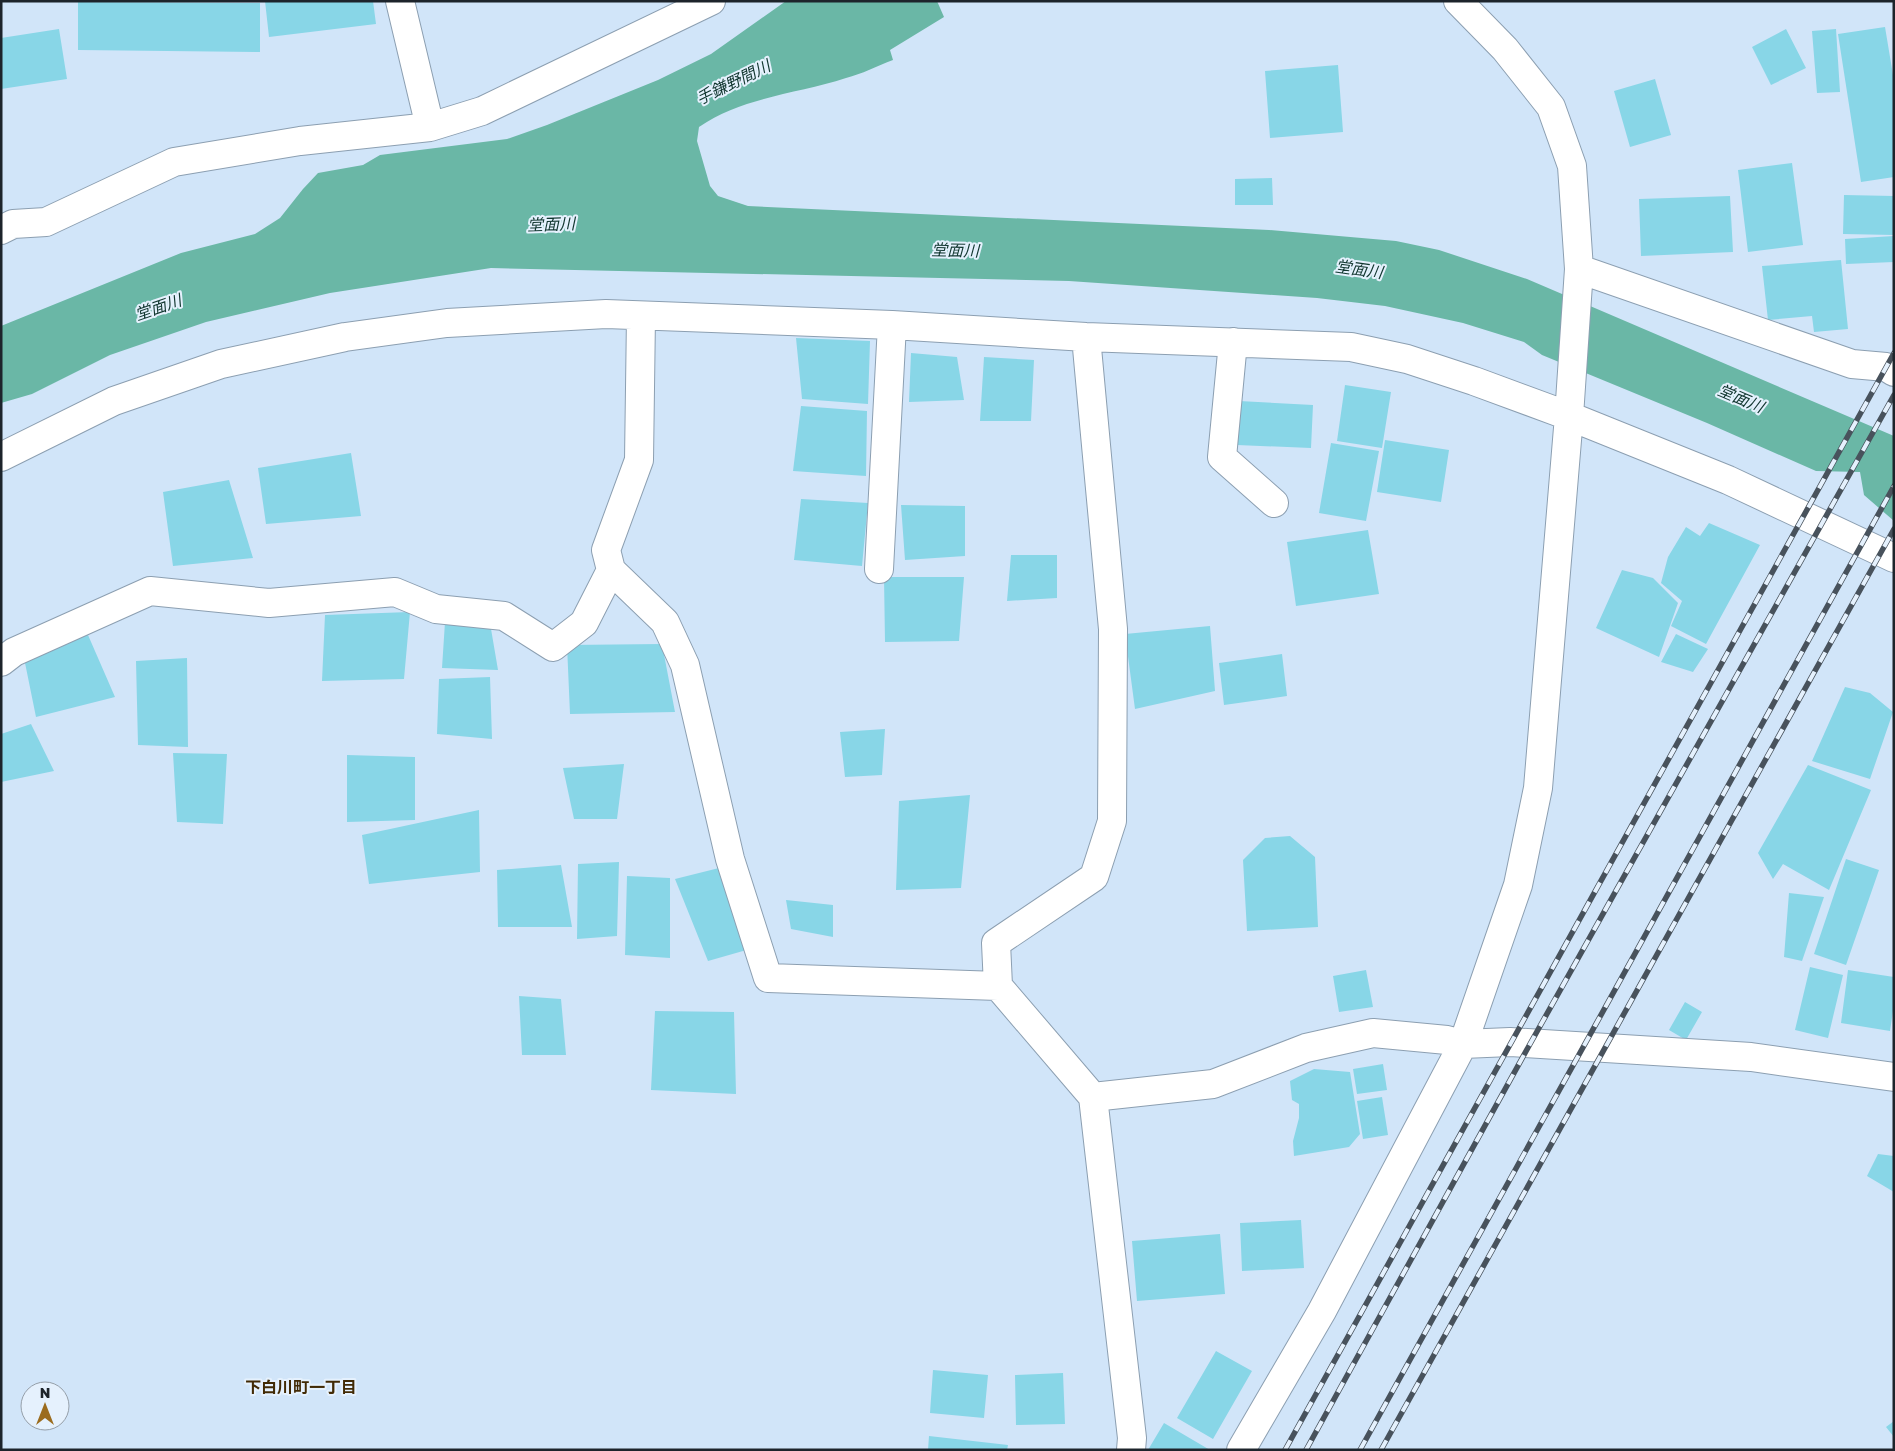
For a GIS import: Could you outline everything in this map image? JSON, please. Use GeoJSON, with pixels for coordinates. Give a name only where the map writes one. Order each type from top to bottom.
{"type":"FeatureCollection","features":[{"type":"Feature","properties":{"kind":"street"},"geometry":{"type":"LineString","coordinates":[[400,1],[430,127]]}},
{"type":"Feature","properties":{"kind":"street"},"geometry":{"type":"LineString","coordinates":[[1,230],[13,224],[46,222],[174,162],[300,141],[430,127],[482,111],[711,1]]}},
{"type":"Feature","properties":{"kind":"street"},"geometry":{"type":"LineString","coordinates":[[1242,1450],[1322,1311],[1463,1044],[1518,886],[1538,788],[1569,416],[1578,269],[1572,166],[1551,107],[1505,49],[1458,1]]}},
{"type":"Feature","properties":{"kind":"street"},"geometry":{"type":"LineString","coordinates":[[1578,269],[1852,364],[1886,367],[1894,372]]}},
{"type":"Feature","properties":{"kind":"street"},"geometry":{"type":"LineString","coordinates":[[1,457],[114,401],[231,362],[345,337],[447,323],[606,314],[892,325],[1086,337],[1351,347],[1397,357],[1474,381],[1569,416],[1728,480],[1894,558]]}},
{"type":"Feature","properties":{"kind":"street"},"geometry":{"type":"LineString","coordinates":[[641,316],[639,460],[606,550],[611,570],[665,622],[685,664],[730,859],[768,978],[998,986]]}},
{"type":"Feature","properties":{"kind":"street"},"geometry":{"type":"LineString","coordinates":[[879,568],[892,325]]}},
{"type":"Feature","properties":{"kind":"street"},"geometry":{"type":"LineString","coordinates":[[1086,337],[1113,629],[1112,821],[1094,877],[996,943],[998,986],[1093,1097],[1132,1438],[1131,1450]]}},
{"type":"Feature","properties":{"kind":"street"},"geometry":{"type":"LineString","coordinates":[[1233,342],[1222,458],[1274,503]]}},
{"type":"Feature","properties":{"kind":"street"},"geometry":{"type":"LineString","coordinates":[[1,662],[14,652],[150,591],[269,604],[395,592],[436,609],[504,616],[554,647],[584,623],[611,570]]}},
{"type":"Feature","properties":{"kind":"street"},"geometry":{"type":"LineString","coordinates":[[1093,1097],[1213,1084],[1306,1048],[1373,1033],[1447,1040],[1463,1044],[1510,1042],[1751,1057],[1894,1077]]}},
{"type":"Feature","properties":{"kind":"water"},"geometry":{"type":"Polygon","coordinates":[[[786,1],[937,1],[944,17],[890,50],[893,60],[852,76],[770,97],[733,109],[699,127],[697,141],[710,186],[718,196],[748,206],[1269,230],[1396,241],[1439,250],[1527,279],[1894,436],[1894,521],[1864,495],[1860,472],[1816,471],[1707,423],[1542,355],[1524,342],[1463,323],[1385,306],[1317,298],[1069,281],[491,268],[330,293],[206,322],[110,355],[32,394],[1,403],[1,326],[181,253],[255,234],[280,218],[318,173],[363,165],[380,155],[507,139],[547,125],[658,80],[711,54],[786,1]]]}},
{"type":"Feature","properties":{"kind":"building"},"geometry":{"type":"Polygon","coordinates":[[[265,1],[373,1],[376,24],[269,37],[265,1]]]}},
{"type":"Feature","properties":{"kind":"building"},"geometry":{"type":"Polygon","coordinates":[[[78,2],[260,3],[260,52],[78,50],[78,2]]]}},
{"type":"Feature","properties":{"kind":"building"},"geometry":{"type":"Polygon","coordinates":[[[1885,27],[1894,81],[1894,177],[1861,182],[1838,34],[1885,27]]]}},
{"type":"Feature","properties":{"kind":"building"},"geometry":{"type":"Polygon","coordinates":[[[59,29],[67,79],[1,89],[1,38],[59,29]]]}},
{"type":"Feature","properties":{"kind":"building"},"geometry":{"type":"Polygon","coordinates":[[[1786,29],[1806,68],[1771,85],[1752,47],[1786,29]]]}},
{"type":"Feature","properties":{"kind":"building"},"geometry":{"type":"Polygon","coordinates":[[[1836,29],[1840,92],[1817,93],[1812,31],[1836,29]]]}},
{"type":"Feature","properties":{"kind":"building"},"geometry":{"type":"Polygon","coordinates":[[[1338,65],[1343,132],[1270,138],[1265,71],[1338,65]]]}},
{"type":"Feature","properties":{"kind":"building"},"geometry":{"type":"Polygon","coordinates":[[[1655,79],[1671,135],[1630,147],[1614,91],[1655,79]]]}},
{"type":"Feature","properties":{"kind":"building"},"geometry":{"type":"Polygon","coordinates":[[[1792,163],[1803,245],[1748,252],[1738,170],[1792,163]]]}},
{"type":"Feature","properties":{"kind":"building"},"geometry":{"type":"Polygon","coordinates":[[[1272,178],[1273,205],[1235,205],[1235,179],[1272,178]]]}},
{"type":"Feature","properties":{"kind":"building"},"geometry":{"type":"Polygon","coordinates":[[[1844,195],[1894,196],[1894,235],[1843,234],[1844,195]]]}},
{"type":"Feature","properties":{"kind":"building"},"geometry":{"type":"Polygon","coordinates":[[[1730,196],[1733,252],[1641,256],[1639,199],[1730,196]]]}},
{"type":"Feature","properties":{"kind":"building"},"geometry":{"type":"Polygon","coordinates":[[[1894,236],[1894,262],[1846,264],[1845,239],[1894,236]]]}},
{"type":"Feature","properties":{"kind":"building"},"geometry":{"type":"Polygon","coordinates":[[[1841,260],[1848,329],[1814,332],[1812,316],[1768,320],[1762,266],[1841,260]]]}},
{"type":"Feature","properties":{"kind":"building"},"geometry":{"type":"Polygon","coordinates":[[[796,338],[870,341],[868,404],[802,399],[796,338]]]}},
{"type":"Feature","properties":{"kind":"building"},"geometry":{"type":"Polygon","coordinates":[[[911,353],[957,357],[964,400],[909,402],[911,353]]]}},
{"type":"Feature","properties":{"kind":"building"},"geometry":{"type":"Polygon","coordinates":[[[984,357],[1034,360],[1031,421],[980,421],[984,357]]]}},
{"type":"Feature","properties":{"kind":"building"},"geometry":{"type":"Polygon","coordinates":[[[1345,385],[1391,392],[1382,448],[1337,441],[1345,385]]]}},
{"type":"Feature","properties":{"kind":"building"},"geometry":{"type":"Polygon","coordinates":[[[1239,401],[1313,405],[1311,448],[1237,445],[1239,401]]]}},
{"type":"Feature","properties":{"kind":"building"},"geometry":{"type":"Polygon","coordinates":[[[801,406],[867,411],[866,476],[793,471],[801,406]]]}},
{"type":"Feature","properties":{"kind":"building"},"geometry":{"type":"Polygon","coordinates":[[[1385,440],[1449,450],[1441,502],[1377,492],[1385,440]]]}},
{"type":"Feature","properties":{"kind":"building"},"geometry":{"type":"Polygon","coordinates":[[[1331,443],[1379,451],[1366,521],[1319,513],[1331,443]]]}},
{"type":"Feature","properties":{"kind":"building"},"geometry":{"type":"Polygon","coordinates":[[[351,453],[361,516],[266,524],[258,468],[351,453]]]}},
{"type":"Feature","properties":{"kind":"building"},"geometry":{"type":"Polygon","coordinates":[[[229,480],[253,558],[173,566],[163,492],[229,480]]]}},
{"type":"Feature","properties":{"kind":"building"},"geometry":{"type":"Polygon","coordinates":[[[801,499],[868,503],[862,566],[794,560],[801,499]]]}},
{"type":"Feature","properties":{"kind":"building"},"geometry":{"type":"Polygon","coordinates":[[[901,505],[965,506],[965,556],[905,560],[901,505]]]}},
{"type":"Feature","properties":{"kind":"building"},"geometry":{"type":"Polygon","coordinates":[[[1709,523],[1760,545],[1706,644],[1671,626],[1682,601],[1661,583],[1668,557],[1686,527],[1700,536],[1709,523]]]}},
{"type":"Feature","properties":{"kind":"building"},"geometry":{"type":"Polygon","coordinates":[[[1368,530],[1379,594],[1296,606],[1287,542],[1368,530]]]}},
{"type":"Feature","properties":{"kind":"building"},"geometry":{"type":"Polygon","coordinates":[[[1011,555],[1057,555],[1057,598],[1007,601],[1011,555]]]}},
{"type":"Feature","properties":{"kind":"building"},"geometry":{"type":"Polygon","coordinates":[[[1622,570],[1653,578],[1678,603],[1659,657],[1596,628],[1622,570]]]}},
{"type":"Feature","properties":{"kind":"building"},"geometry":{"type":"Polygon","coordinates":[[[884,577],[964,577],[959,641],[885,642],[884,577]]]}},
{"type":"Feature","properties":{"kind":"building"},"geometry":{"type":"Polygon","coordinates":[[[410,612],[404,679],[322,681],[325,615],[410,612]]]}},
{"type":"Feature","properties":{"kind":"building"},"geometry":{"type":"Polygon","coordinates":[[[445,622],[490,623],[498,670],[442,668],[445,622]]]}},
{"type":"Feature","properties":{"kind":"building"},"geometry":{"type":"Polygon","coordinates":[[[1210,626],[1215,691],[1135,709],[1125,634],[1210,626]]]}},
{"type":"Feature","properties":{"kind":"building"},"geometry":{"type":"Polygon","coordinates":[[[1676,634],[1708,649],[1693,672],[1661,662],[1676,634]]]}},
{"type":"Feature","properties":{"kind":"building"},"geometry":{"type":"Polygon","coordinates":[[[88,635],[115,697],[36,717],[23,653],[88,635]]]}},
{"type":"Feature","properties":{"kind":"building"},"geometry":{"type":"Polygon","coordinates":[[[662,644],[675,712],[570,714],[567,645],[662,644]]]}},
{"type":"Feature","properties":{"kind":"building"},"geometry":{"type":"Polygon","coordinates":[[[1282,654],[1287,696],[1224,705],[1219,663],[1282,654]]]}},
{"type":"Feature","properties":{"kind":"building"},"geometry":{"type":"Polygon","coordinates":[[[187,658],[188,747],[138,745],[136,661],[187,658]]]}},
{"type":"Feature","properties":{"kind":"building"},"geometry":{"type":"Polygon","coordinates":[[[490,677],[492,739],[437,734],[439,679],[490,677]]]}},
{"type":"Feature","properties":{"kind":"building"},"geometry":{"type":"Polygon","coordinates":[[[1845,687],[1870,693],[1893,712],[1870,779],[1812,761],[1845,687]]]}},
{"type":"Feature","properties":{"kind":"building"},"geometry":{"type":"Polygon","coordinates":[[[31,724],[54,771],[1,782],[1,734],[31,724]]]}},
{"type":"Feature","properties":{"kind":"building"},"geometry":{"type":"Polygon","coordinates":[[[885,729],[882,775],[845,777],[840,732],[885,729]]]}},
{"type":"Feature","properties":{"kind":"building"},"geometry":{"type":"Polygon","coordinates":[[[173,753],[227,754],[223,824],[177,822],[173,753]]]}},
{"type":"Feature","properties":{"kind":"building"},"geometry":{"type":"Polygon","coordinates":[[[347,755],[415,757],[415,820],[347,822],[347,755]]]}},
{"type":"Feature","properties":{"kind":"building"},"geometry":{"type":"Polygon","coordinates":[[[624,764],[617,819],[574,819],[563,768],[624,764]]]}},
{"type":"Feature","properties":{"kind":"building"},"geometry":{"type":"Polygon","coordinates":[[[1808,765],[1871,790],[1829,890],[1783,864],[1773,879],[1758,853],[1808,765]]]}},
{"type":"Feature","properties":{"kind":"building"},"geometry":{"type":"Polygon","coordinates":[[[970,795],[961,888],[896,890],[899,801],[970,795]]]}},
{"type":"Feature","properties":{"kind":"building"},"geometry":{"type":"Polygon","coordinates":[[[479,810],[480,872],[369,884],[362,835],[479,810]]]}},
{"type":"Feature","properties":{"kind":"building"},"geometry":{"type":"Polygon","coordinates":[[[1290,836],[1315,857],[1318,927],[1247,931],[1243,860],[1265,838],[1290,836]]]}},
{"type":"Feature","properties":{"kind":"building"},"geometry":{"type":"Polygon","coordinates":[[[1846,859],[1879,870],[1846,965],[1814,954],[1846,859]]]}},
{"type":"Feature","properties":{"kind":"building"},"geometry":{"type":"Polygon","coordinates":[[[619,862],[617,936],[577,939],[578,864],[619,862]]]}},
{"type":"Feature","properties":{"kind":"building"},"geometry":{"type":"Polygon","coordinates":[[[561,865],[572,927],[498,927],[497,870],[561,865]]]}},
{"type":"Feature","properties":{"kind":"building"},"geometry":{"type":"Polygon","coordinates":[[[719,868],[750,949],[708,961],[675,879],[719,868]]]}},
{"type":"Feature","properties":{"kind":"building"},"geometry":{"type":"Polygon","coordinates":[[[627,876],[670,878],[670,958],[625,955],[627,876]]]}},
{"type":"Feature","properties":{"kind":"building"},"geometry":{"type":"Polygon","coordinates":[[[1789,893],[1824,897],[1802,961],[1784,957],[1789,893]]]}},
{"type":"Feature","properties":{"kind":"building"},"geometry":{"type":"Polygon","coordinates":[[[786,900],[833,905],[833,937],[791,929],[786,900]]]}},
{"type":"Feature","properties":{"kind":"building"},"geometry":{"type":"Polygon","coordinates":[[[1810,967],[1843,975],[1828,1038],[1795,1030],[1810,967]]]}},
{"type":"Feature","properties":{"kind":"building"},"geometry":{"type":"Polygon","coordinates":[[[1366,970],[1373,1007],[1339,1012],[1333,976],[1366,970]]]}},
{"type":"Feature","properties":{"kind":"building"},"geometry":{"type":"Polygon","coordinates":[[[1848,970],[1894,977],[1894,1004],[1890,1031],[1841,1023],[1848,970]]]}},
{"type":"Feature","properties":{"kind":"building"},"geometry":{"type":"Polygon","coordinates":[[[519,996],[561,999],[566,1055],[522,1055],[519,996]]]}},
{"type":"Feature","properties":{"kind":"building"},"geometry":{"type":"Polygon","coordinates":[[[1685,1002],[1702,1012],[1686,1040],[1669,1030],[1685,1002]]]}},
{"type":"Feature","properties":{"kind":"building"},"geometry":{"type":"Polygon","coordinates":[[[655,1011],[734,1012],[736,1094],[651,1090],[655,1011]]]}},
{"type":"Feature","properties":{"kind":"building"},"geometry":{"type":"Polygon","coordinates":[[[1383,1064],[1387,1090],[1357,1094],[1353,1069],[1383,1064]]]}},
{"type":"Feature","properties":{"kind":"building"},"geometry":{"type":"Polygon","coordinates":[[[1314,1069],[1350,1072],[1360,1134],[1349,1147],[1294,1156],[1293,1141],[1299,1118],[1299,1104],[1292,1100],[1290,1081],[1314,1069]]]}},
{"type":"Feature","properties":{"kind":"building"},"geometry":{"type":"Polygon","coordinates":[[[1382,1097],[1388,1135],[1363,1139],[1357,1101],[1382,1097]]]}},
{"type":"Feature","properties":{"kind":"building"},"geometry":{"type":"Polygon","coordinates":[[[1878,1154],[1894,1156],[1894,1192],[1867,1176],[1878,1154]]]}},
{"type":"Feature","properties":{"kind":"building"},"geometry":{"type":"Polygon","coordinates":[[[1301,1220],[1304,1268],[1242,1271],[1240,1223],[1301,1220]]]}},
{"type":"Feature","properties":{"kind":"building"},"geometry":{"type":"Polygon","coordinates":[[[1220,1234],[1225,1294],[1137,1301],[1132,1241],[1220,1234]]]}},
{"type":"Feature","properties":{"kind":"building"},"geometry":{"type":"Polygon","coordinates":[[[1216,1351],[1252,1371],[1213,1439],[1177,1418],[1216,1351]]]}},
{"type":"Feature","properties":{"kind":"building"},"geometry":{"type":"Polygon","coordinates":[[[933,1370],[988,1375],[984,1418],[930,1413],[933,1370]]]}},
{"type":"Feature","properties":{"kind":"building"},"geometry":{"type":"Polygon","coordinates":[[[1063,1373],[1065,1424],[1016,1425],[1015,1375],[1063,1373]]]}},
{"type":"Feature","properties":{"kind":"building"},"geometry":{"type":"Polygon","coordinates":[[[1894,1421],[1894,1437],[1886,1427],[1894,1421]]]}},
{"type":"Feature","properties":{"kind":"building"},"geometry":{"type":"Polygon","coordinates":[[[1164,1423],[1210,1450],[1148,1450],[1164,1423]]]}},
{"type":"Feature","properties":{"kind":"building"},"geometry":{"type":"Polygon","coordinates":[[[929,1436],[1008,1445],[1007,1450],[928,1450],[929,1436]]]}},
{"type":"Feature","properties":{"kind":"railway"},"geometry":{"type":"LineString","coordinates":[[1285,1450],[1894,353]]}},
{"type":"Feature","properties":{"kind":"railway"},"geometry":{"type":"LineString","coordinates":[[1306,1450],[1530,1044],[1894,395]]}},
{"type":"Feature","properties":{"kind":"railway"},"geometry":{"type":"LineString","coordinates":[[1360,1450],[1894,486]]}},
{"type":"Feature","properties":{"kind":"railway"},"geometry":{"type":"LineString","coordinates":[[1381,1450],[1894,529]]}},
{"type":"Feature","properties":{"kind":"district","name":"下白川町一丁目"},"geometry":{"type":"Point","coordinates":[301,1387]}},
{"type":"Feature","properties":{"kind":"water label","name":"手鎌野間川"},"geometry":{"type":"Point","coordinates":[733,82]}},
{"type":"Feature","properties":{"kind":"water label","name":"堂面川"},"geometry":{"type":"Point","coordinates":[551,224]}},
{"type":"Feature","properties":{"kind":"water label","name":"堂面川"},"geometry":{"type":"Point","coordinates":[955,250]}},
{"type":"Feature","properties":{"kind":"water label","name":"堂面川"},"geometry":{"type":"Point","coordinates":[1359,269]}},
{"type":"Feature","properties":{"kind":"water label","name":"堂面川"},"geometry":{"type":"Point","coordinates":[158,307]}},
{"type":"Feature","properties":{"kind":"water label","name":"堂面川"},"geometry":{"type":"Point","coordinates":[1741,398]}}]}
